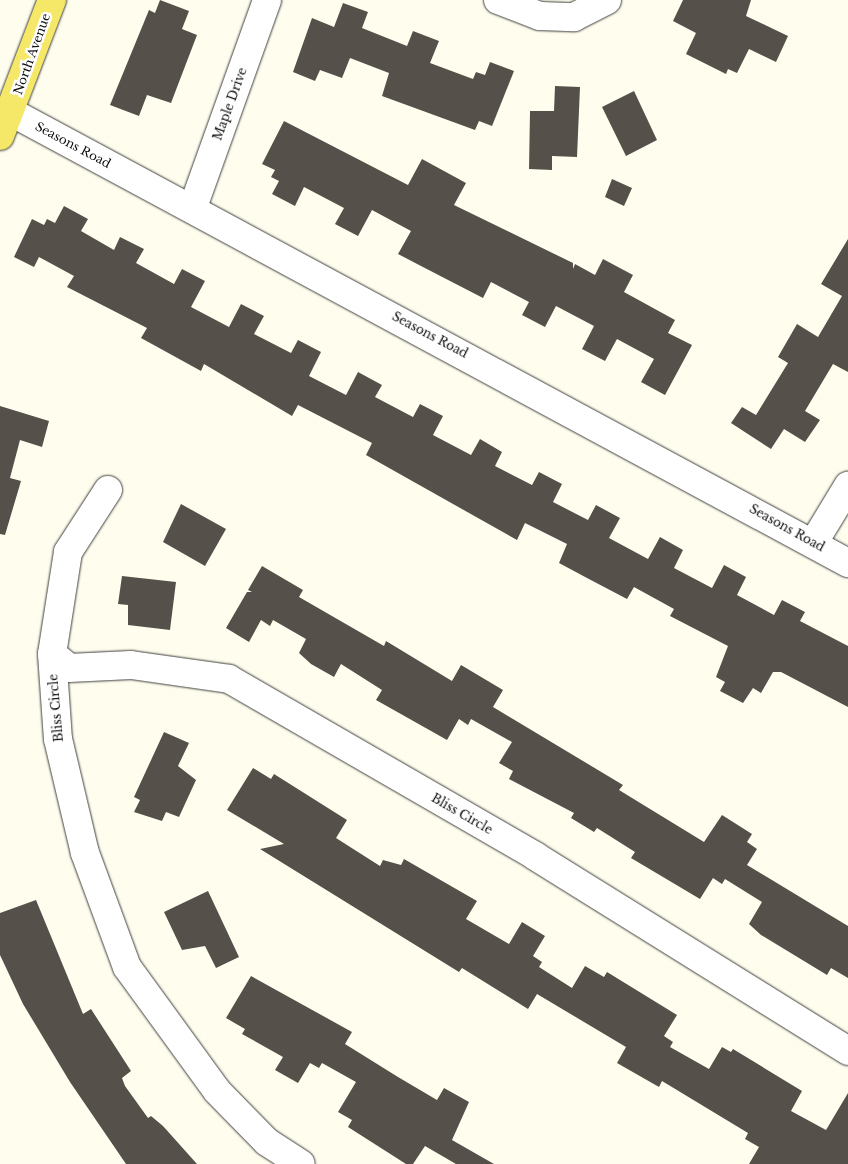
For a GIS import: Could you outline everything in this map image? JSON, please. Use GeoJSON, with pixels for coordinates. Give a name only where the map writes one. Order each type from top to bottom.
{"type":"FeatureCollection","features":[{"type":"Feature","properties":{"kind":"main road","name":"North Avenue"},"geometry":{"type":"LineString","coordinates":[[0,136],[11,112],[52,0]]}},
{"type":"Feature","properties":{"kind":"street","name":"Maple Drive"},"geometry":{"type":"LineString","coordinates":[[193,208],[267,0]]}},
{"type":"Feature","properties":{"kind":"street"},"geometry":{"type":"LineString","coordinates":[[498,0],[540,16],[574,17],[607,0]]}},
{"type":"Feature","properties":{"kind":"street","name":"Seasons Road"},"geometry":{"type":"LineString","coordinates":[[11,112],[814,542],[848,563]]}},
{"type":"Feature","properties":{"kind":"street"},"geometry":{"type":"LineString","coordinates":[[814,542],[848,486]]}},
{"type":"Feature","properties":{"kind":"street","name":"Bliss Circle"},"geometry":{"type":"LineString","coordinates":[[108,490],[68,552],[52,654],[58,739],[86,853],[127,967],[217,1091],[267,1142],[301,1164]]}},
{"type":"Feature","properties":{"kind":"street","name":"Bliss Circle"},"geometry":{"type":"LineString","coordinates":[[52,654],[69,668],[130,665],[229,679],[535,856],[848,1050]]}},
{"type":"Feature","properties":{"kind":"building"},"geometry":{"type":"Polygon","coordinates":[[[160,0],[189,11],[182,29],[197,35],[171,103],[147,95],[139,116],[110,105],[149,10],[155,13],[160,0]]]}},
{"type":"Feature","properties":{"kind":"building"},"geometry":{"type":"Polygon","coordinates":[[[683,0],[751,0],[746,16],[788,36],[776,62],[749,49],[737,73],[728,69],[726,74],[686,54],[696,33],[673,21],[683,0]]]}},
{"type":"Feature","properties":{"kind":"building"},"geometry":{"type":"Polygon","coordinates":[[[343,3],[368,12],[362,28],[407,46],[413,31],[439,41],[430,63],[473,79],[476,72],[485,75],[490,62],[514,71],[492,126],[479,121],[475,130],[382,96],[389,73],[350,58],[342,78],[320,70],[315,81],[293,72],[312,18],[334,27],[343,3]]]}},
{"type":"Feature","properties":{"kind":"building"},"geometry":{"type":"Polygon","coordinates":[[[555,86],[580,87],[577,157],[552,156],[552,170],[529,169],[530,111],[554,111],[555,86]]]}},
{"type":"Feature","properties":{"kind":"building"},"geometry":{"type":"Polygon","coordinates":[[[634,91],[657,140],[626,156],[602,107],[634,91]]]}},
{"type":"Feature","properties":{"kind":"building"},"geometry":{"type":"Polygon","coordinates":[[[284,121],[408,185],[422,159],[466,183],[454,205],[573,263],[573,269],[575,264],[595,275],[603,259],[633,275],[624,292],[675,320],[668,333],[692,345],[665,395],[641,382],[654,359],[617,339],[605,361],[582,349],[594,326],[556,306],[545,327],[522,315],[529,302],[491,282],[483,298],[398,254],[411,231],[372,210],[358,236],[335,224],[344,208],[304,187],[295,206],[272,194],[279,181],[271,177],[275,170],[262,164],[284,121]]]}},
{"type":"Feature","properties":{"kind":"building"},"geometry":{"type":"Polygon","coordinates":[[[612,179],[632,188],[624,206],[605,197],[612,179]]]}},
{"type":"Feature","properties":{"kind":"building"},"geometry":{"type":"Polygon","coordinates":[[[64,206],[88,219],[81,231],[114,250],[120,237],[144,249],[136,263],[174,284],[182,269],[205,281],[191,307],[229,327],[241,304],[264,316],[254,334],[291,353],[298,340],[321,352],[309,376],[346,395],[358,372],[382,385],[375,397],[413,417],[420,404],[443,416],[433,435],[471,455],[480,439],[502,452],[495,466],[532,485],[539,472],[562,484],[553,502],[588,520],[596,505],[620,518],[609,538],[648,559],[660,537],[683,550],[674,568],[712,588],[724,565],[746,577],[737,595],[774,615],[782,600],[805,612],[800,621],[848,646],[848,707],[781,672],[773,672],[761,693],[753,688],[743,703],[720,691],[725,682],[716,677],[728,646],[670,616],[674,609],[634,587],[627,599],[587,578],[559,563],[567,544],[525,523],[517,540],[366,455],[372,443],[298,405],[292,416],[204,364],[201,371],[141,338],[147,328],[67,287],[74,276],[39,257],[34,267],[14,257],[32,219],[44,225],[47,219],[55,223],[64,206]]]}},
{"type":"Feature","properties":{"kind":"building"},"geometry":{"type":"Polygon","coordinates":[[[848,239],[848,372],[833,364],[805,411],[820,420],[805,442],[784,429],[771,449],[731,423],[742,407],[756,415],[788,363],[778,357],[797,324],[818,337],[842,296],[821,284],[848,239]]]}},
{"type":"Feature","properties":{"kind":"building"},"geometry":{"type":"Polygon","coordinates":[[[0,406],[49,421],[42,447],[20,440],[10,478],[21,481],[5,535],[0,534],[0,406]]]}},
{"type":"Feature","properties":{"kind":"building"},"geometry":{"type":"Polygon","coordinates":[[[181,504],[226,529],[205,566],[163,542],[181,504]]]}},
{"type":"Feature","properties":{"kind":"building"},"geometry":{"type":"Polygon","coordinates":[[[262,566],[303,590],[299,597],[384,646],[386,641],[452,681],[461,665],[503,690],[493,707],[623,785],[619,790],[704,842],[722,815],[752,834],[747,842],[757,849],[747,865],[848,926],[848,978],[831,968],[827,975],[761,935],[749,924],[762,902],[725,879],[722,884],[713,878],[700,899],[631,858],[635,852],[597,828],[594,832],[571,818],[574,813],[509,779],[513,771],[499,763],[512,742],[471,719],[468,725],[459,719],[447,740],[376,700],[382,690],[341,664],[334,677],[311,664],[299,653],[306,639],[273,620],[270,626],[261,620],[249,642],[226,628],[247,592],[252,592],[248,590],[262,566]]]}},
{"type":"Feature","properties":{"kind":"building"},"geometry":{"type":"Polygon","coordinates":[[[122,576],[176,582],[170,630],[128,625],[128,605],[118,604],[122,576]]]}},
{"type":"Feature","properties":{"kind":"building"},"geometry":{"type":"Polygon","coordinates":[[[164,732],[189,743],[178,766],[196,780],[179,817],[166,812],[162,821],[134,812],[140,800],[134,797],[164,732]]]}},
{"type":"Feature","properties":{"kind":"building"},"geometry":{"type":"Polygon","coordinates":[[[253,768],[271,779],[274,774],[347,820],[336,838],[380,866],[383,860],[401,865],[404,859],[477,901],[466,919],[509,944],[522,922],[545,936],[533,956],[542,962],[539,967],[572,988],[585,966],[604,977],[607,972],[677,1015],[664,1036],[673,1042],[670,1047],[709,1069],[722,1047],[731,1052],[733,1049],[802,1091],[791,1111],[826,1130],[848,1093],[848,1164],[749,1164],[759,1147],[745,1139],[748,1133],[662,1081],[659,1087],[617,1063],[626,1047],[537,994],[528,1009],[462,968],[459,972],[260,849],[284,844],[227,810],[253,768]]]}},
{"type":"Feature","properties":{"kind":"building"},"geometry":{"type":"Polygon","coordinates":[[[208,891],[239,957],[216,968],[205,946],[182,950],[164,912],[208,891]]]}},
{"type":"Feature","properties":{"kind":"building"},"geometry":{"type":"Polygon","coordinates":[[[36,900],[83,1014],[91,1009],[131,1071],[122,1078],[125,1086],[148,1118],[151,1116],[163,1126],[197,1164],[126,1164],[70,1082],[23,1004],[0,955],[0,913],[36,900]]]}},
{"type":"Feature","properties":{"kind":"building"},"geometry":{"type":"Polygon","coordinates":[[[251,976],[352,1032],[345,1044],[437,1100],[444,1088],[469,1102],[452,1140],[494,1164],[456,1164],[425,1146],[413,1164],[406,1164],[348,1127],[352,1120],[338,1112],[356,1082],[322,1063],[319,1068],[310,1063],[298,1083],[275,1070],[283,1057],[242,1034],[245,1029],[226,1018],[251,976]]]}}]}
